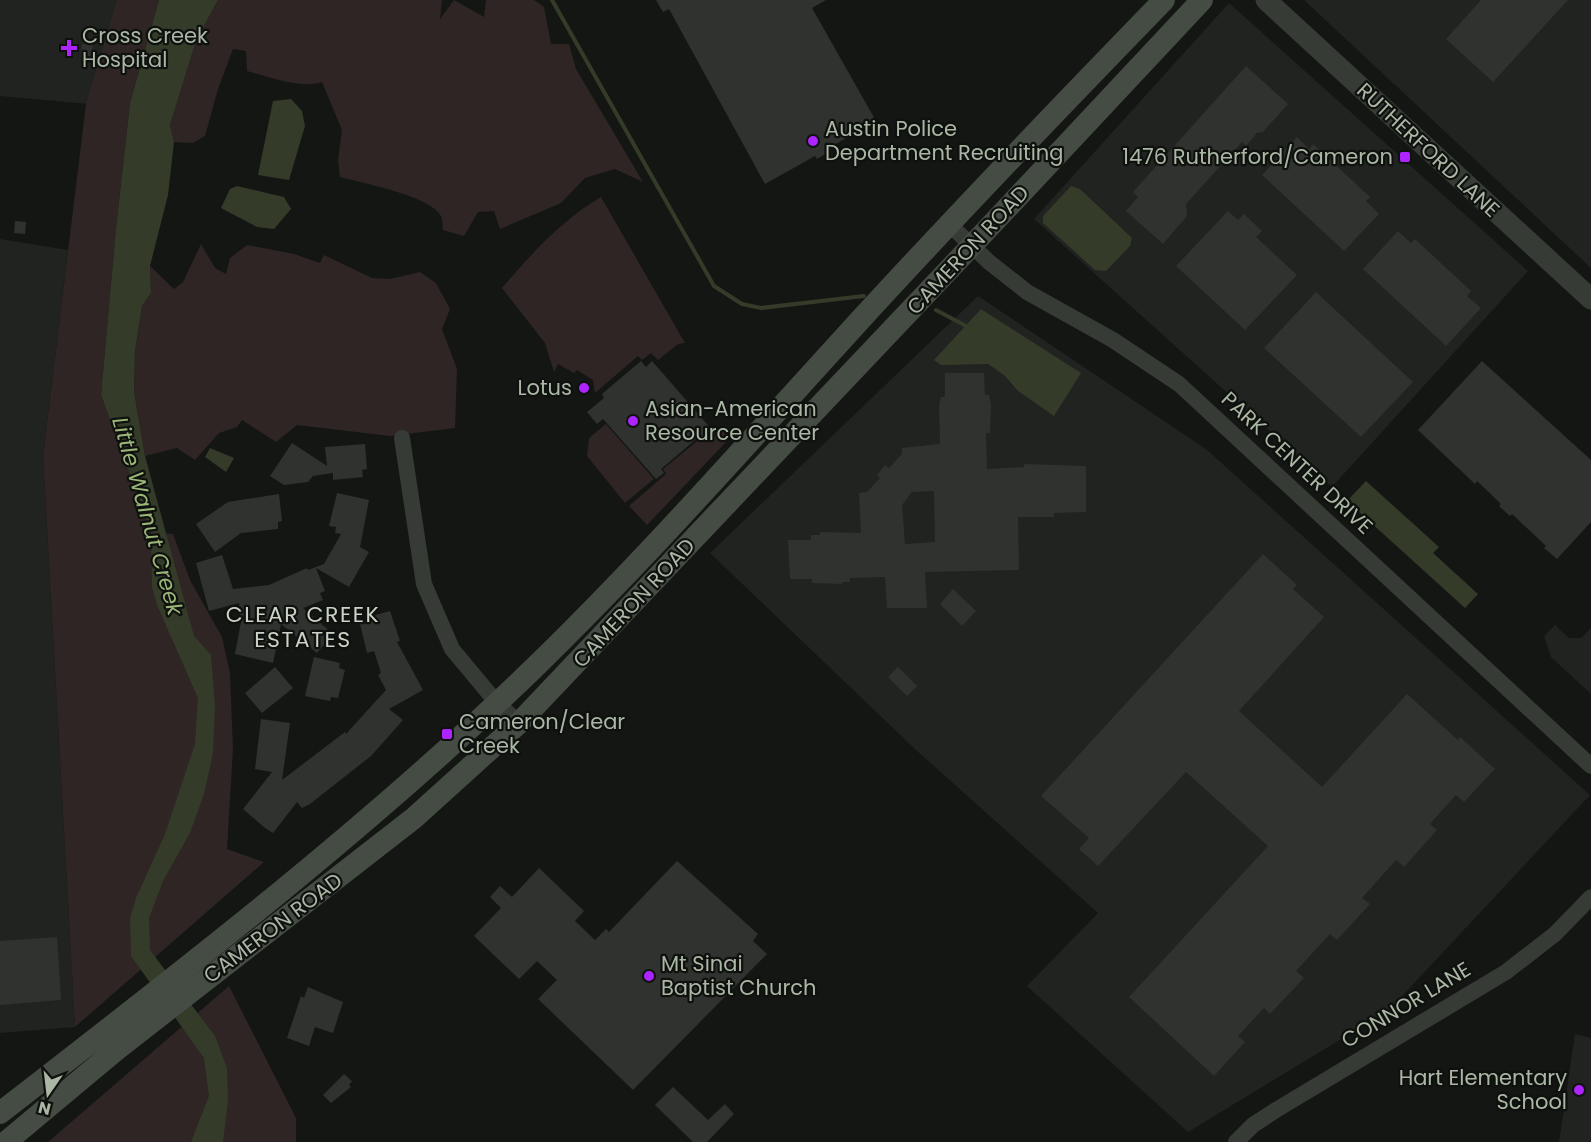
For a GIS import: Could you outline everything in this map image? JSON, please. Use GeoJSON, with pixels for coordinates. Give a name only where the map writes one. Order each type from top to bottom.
{"type":"FeatureCollection","features":[{"type":"Feature","properties":{"kind":"main road","name":"CAMERON ROAD"},"geometry":{"type":"LineString","coordinates":[[218,956],[343,838],[497,703],[646,552],[949,224],[1164,0]]}},
{"type":"Feature","properties":{"kind":"main road","name":"CAMERON ROAD"},"geometry":{"type":"LineString","coordinates":[[0,1113],[110,1041],[218,956],[405,825],[519,723],[1202,0]]}},
{"type":"Feature","properties":{"kind":"main road","name":"CAMERON ROAD"},"geometry":{"type":"LineString","coordinates":[[6,1142],[110,1041]]}},
{"type":"Feature","properties":{"kind":"street","name":"RUTHERFORD LANE"},"geometry":{"type":"LineString","coordinates":[[1266,0],[1591,299]]}},
{"type":"Feature","properties":{"kind":"street","name":"PARK CENTER DRIVE"},"geometry":{"type":"LineString","coordinates":[[949,224],[1027,292],[1113,340],[1179,384],[1591,766]]}},
{"type":"Feature","properties":{"kind":"street"},"geometry":{"type":"LineString","coordinates":[[402,438],[424,584],[452,649],[497,703],[519,723]]}},
{"type":"Feature","properties":{"kind":"street","name":"CONNOR LANE"},"geometry":{"type":"LineString","coordinates":[[1236,1142],[1253,1125],[1276,1110],[1515,966],[1555,934],[1591,897]]}},
{"type":"Feature","properties":{"kind":"shaded area","name":"Cross Creek Hospital"},"geometry":{"type":"Polygon","coordinates":[[[0,0],[150,0],[122,107],[0,96],[0,0]]]}},
{"type":"Feature","properties":{"kind":"shaded area"},"geometry":{"type":"Polygon","coordinates":[[[117,0],[159,0],[130,103],[101,395],[151,532],[173,534],[190,580],[222,637],[230,673],[233,749],[227,849],[264,862],[75,1027],[43,456],[86,104],[117,0]]]}},
{"type":"Feature","properties":{"kind":"shaded area"},"geometry":{"type":"Polygon","coordinates":[[[218,0],[442,0],[440,19],[454,0],[484,17],[486,0],[534,0],[544,7],[551,44],[569,44],[576,69],[643,182],[615,169],[585,178],[561,203],[500,229],[494,211],[478,212],[464,236],[443,230],[441,216],[424,202],[395,191],[340,177],[338,160],[342,130],[322,82],[294,83],[247,71],[246,51],[233,49],[218,89],[205,136],[193,143],[174,142],[170,125],[196,41],[218,0]]]}},
{"type":"Feature","properties":{"kind":"shaded area"},"geometry":{"type":"Polygon","coordinates":[[[1304,0],[1591,0],[1591,268],[1304,0]]]}},
{"type":"Feature","properties":{"kind":"shaded area"},"geometry":{"type":"Polygon","coordinates":[[[1229,3],[1528,271],[1332,487],[1034,219],[1229,3]]]}},
{"type":"Feature","properties":{"kind":"shaded area"},"geometry":{"type":"Polygon","coordinates":[[[601,197],[685,343],[678,344],[658,360],[651,353],[642,360],[638,356],[595,393],[593,380],[577,370],[574,373],[558,364],[554,372],[545,343],[502,288],[560,227],[601,197]]]}},
{"type":"Feature","properties":{"kind":"shaded area"},"geometry":{"type":"Polygon","coordinates":[[[0,239],[68,250],[43,456],[75,1027],[0,1033],[0,239]]]}},
{"type":"Feature","properties":{"kind":"shaded area"},"geometry":{"type":"Polygon","coordinates":[[[201,244],[215,268],[226,274],[230,258],[247,245],[294,254],[320,263],[324,255],[372,278],[390,279],[420,272],[436,283],[450,309],[442,329],[457,369],[455,428],[390,436],[297,425],[276,442],[242,420],[237,427],[219,433],[195,460],[177,448],[145,456],[134,391],[135,351],[142,306],[151,293],[150,266],[174,289],[183,282],[201,244]]]}},
{"type":"Feature","properties":{"kind":"shaded area"},"geometry":{"type":"Polygon","coordinates":[[[978,296],[1206,449],[1590,795],[1389,1010],[1188,1132],[1027,986],[1098,913],[916,750],[710,553],[978,296]]]}},
{"type":"Feature","properties":{"kind":"shaded area"},"geometry":{"type":"Polygon","coordinates":[[[606,424],[654,479],[625,503],[587,456],[589,438],[606,424]]]}},
{"type":"Feature","properties":{"kind":"shaded area"},"geometry":{"type":"Polygon","coordinates":[[[721,427],[730,436],[728,440],[647,525],[629,506],[666,474],[663,469],[701,438],[704,442],[721,427]]]}},
{"type":"Feature","properties":{"kind":"shaded area"},"geometry":{"type":"Polygon","coordinates":[[[1555,625],[1569,638],[1581,638],[1591,628],[1591,694],[1551,657],[1544,636],[1555,625]]]}},
{"type":"Feature","properties":{"kind":"shaded area"},"geometry":{"type":"Polygon","coordinates":[[[229,986],[296,1118],[296,1142],[48,1142],[229,986]]]}},
{"type":"Feature","properties":{"kind":"shaded area","name":"Hart Elementary School"},"geometry":{"type":"Polygon","coordinates":[[[1575,1034],[1591,1038],[1591,1142],[1559,1142],[1575,1034]]]}},
{"type":"Feature","properties":{"kind":"water","name":"Little Walnut Creek"},"geometry":{"type":"Polygon","coordinates":[[[159,0],[218,0],[196,41],[170,125],[174,142],[168,195],[150,266],[151,293],[142,306],[135,351],[134,391],[145,456],[194,636],[211,655],[215,706],[213,753],[204,794],[190,833],[163,881],[149,918],[150,950],[215,1036],[227,1068],[228,1100],[223,1142],[191,1142],[209,1096],[204,1058],[131,956],[130,918],[136,898],[165,834],[195,744],[198,698],[157,605],[152,587],[151,532],[101,395],[130,103],[159,0]]]}},
{"type":"Feature","properties":{"kind":"water"},"geometry":{"type":"Polygon","coordinates":[[[291,99],[302,111],[305,126],[289,180],[258,175],[273,101],[291,99]]]}},
{"type":"Feature","properties":{"kind":"water"},"geometry":{"type":"Polygon","coordinates":[[[237,186],[284,197],[291,209],[274,229],[257,227],[221,208],[230,189],[237,186]]]}},
{"type":"Feature","properties":{"kind":"water"},"geometry":{"type":"Polygon","coordinates":[[[1071,186],[1080,189],[1132,238],[1130,246],[1106,271],[1095,270],[1043,223],[1043,216],[1071,186]]]}},
{"type":"Feature","properties":{"kind":"water"},"geometry":{"type":"Polygon","coordinates":[[[981,309],[1081,373],[1054,416],[1018,391],[1004,375],[988,364],[941,365],[934,360],[981,309]]]}},
{"type":"Feature","properties":{"kind":"water"},"geometry":{"type":"Polygon","coordinates":[[[210,448],[234,458],[226,472],[205,457],[210,448]]]}},
{"type":"Feature","properties":{"kind":"water"},"geometry":{"type":"Polygon","coordinates":[[[1366,481],[1439,547],[1433,553],[1478,594],[1465,608],[1347,501],[1366,481]]]}},
{"type":"Feature","properties":{"kind":"building"},"geometry":{"type":"Polygon","coordinates":[[[656,0],[826,0],[812,8],[876,121],[827,149],[829,152],[817,159],[815,156],[765,184],[669,9],[663,12],[656,0]]]}},
{"type":"Feature","properties":{"kind":"building"},"geometry":{"type":"Polygon","coordinates":[[[1481,0],[1568,0],[1493,82],[1446,39],[1481,0]]]}},
{"type":"Feature","properties":{"kind":"building"},"geometry":{"type":"Polygon","coordinates":[[[82,44],[93,45],[91,58],[81,57],[82,44]]]}},
{"type":"Feature","properties":{"kind":"building"},"geometry":{"type":"Polygon","coordinates":[[[1246,66],[1288,104],[1263,132],[1257,133],[1246,146],[1242,142],[1186,204],[1187,216],[1163,244],[1126,211],[1138,197],[1133,192],[1246,66]]]}},
{"type":"Feature","properties":{"kind":"building"},"geometry":{"type":"Polygon","coordinates":[[[1297,137],[1309,149],[1313,144],[1370,197],[1366,201],[1379,214],[1344,251],[1262,175],[1297,137]]]}},
{"type":"Feature","properties":{"kind":"building"},"geometry":{"type":"Polygon","coordinates":[[[1228,211],[1238,220],[1244,214],[1262,231],[1256,237],[1297,275],[1245,330],[1176,266],[1228,211]]]}},
{"type":"Feature","properties":{"kind":"building"},"geometry":{"type":"Polygon","coordinates":[[[15,221],[26,222],[25,234],[14,233],[15,221]]]}},
{"type":"Feature","properties":{"kind":"building"},"geometry":{"type":"Polygon","coordinates":[[[1398,231],[1411,243],[1415,239],[1471,291],[1467,296],[1481,308],[1446,346],[1363,269],[1398,231]]]}},
{"type":"Feature","properties":{"kind":"building"},"geometry":{"type":"Polygon","coordinates":[[[1316,292],[1413,382],[1361,437],[1264,348],[1316,292]]]}},
{"type":"Feature","properties":{"kind":"building","name":"Asian-American Resource Center"},"geometry":{"type":"Polygon","coordinates":[[[641,361],[646,367],[652,361],[714,432],[705,440],[701,435],[661,469],[664,473],[656,479],[603,419],[597,424],[587,412],[604,398],[602,394],[641,361]]]}},
{"type":"Feature","properties":{"kind":"building"},"geometry":{"type":"Polygon","coordinates":[[[1482,361],[1591,460],[1591,522],[1557,559],[1512,514],[1510,516],[1499,506],[1501,504],[1477,481],[1475,484],[1418,430],[1482,361]]]}},
{"type":"Feature","properties":{"kind":"building"},"geometry":{"type":"Polygon","coordinates":[[[945,373],[984,373],[985,395],[989,395],[991,404],[990,433],[986,433],[987,469],[1024,467],[1024,464],[1086,466],[1086,512],[1054,513],[1054,517],[1018,517],[1019,570],[925,572],[927,608],[887,608],[885,577],[850,578],[850,582],[842,582],[842,584],[812,583],[812,579],[790,579],[788,540],[811,540],[811,535],[820,535],[820,532],[861,533],[859,493],[867,492],[880,478],[877,475],[885,465],[889,468],[902,454],[902,448],[940,444],[939,405],[941,397],[945,397],[945,373]],[[934,491],[912,492],[902,505],[905,544],[935,542],[934,491]]]}},
{"type":"Feature","properties":{"kind":"building"},"geometry":{"type":"Polygon","coordinates":[[[292,443],[327,466],[325,447],[365,444],[367,469],[362,470],[363,477],[333,480],[333,473],[313,476],[308,482],[284,485],[270,476],[292,443]]]}},
{"type":"Feature","properties":{"kind":"building"},"geometry":{"type":"Polygon","coordinates":[[[337,493],[369,500],[360,547],[369,552],[349,587],[316,568],[325,591],[320,593],[323,600],[303,608],[333,634],[317,653],[281,624],[273,663],[235,654],[241,622],[239,603],[209,611],[196,563],[222,555],[233,589],[269,585],[307,568],[308,570],[324,564],[341,534],[335,533],[336,527],[329,526],[337,493]]]}},
{"type":"Feature","properties":{"kind":"building"},"geometry":{"type":"Polygon","coordinates":[[[279,494],[282,521],[278,522],[278,529],[241,533],[215,552],[196,524],[228,502],[279,494]]]}},
{"type":"Feature","properties":{"kind":"building"},"geometry":{"type":"Polygon","coordinates":[[[1263,554],[1297,585],[1293,589],[1324,617],[1239,711],[1322,787],[1407,694],[1458,740],[1460,737],[1495,769],[1464,802],[1456,795],[1430,824],[1437,830],[1404,867],[1396,860],[1362,898],[1370,904],[1337,940],[1330,934],[1296,971],[1304,978],[1270,1014],[1264,1008],[1238,1036],[1245,1042],[1214,1076],[1129,997],[1268,846],[1186,772],[1098,866],[1079,849],[1089,838],[1041,796],[1263,554]]]}},
{"type":"Feature","properties":{"kind":"building"},"geometry":{"type":"Polygon","coordinates":[[[953,589],[976,611],[962,626],[940,604],[953,589]]]}},
{"type":"Feature","properties":{"kind":"building"},"geometry":{"type":"Polygon","coordinates":[[[390,611],[400,641],[397,642],[423,690],[389,709],[403,720],[371,756],[310,804],[302,808],[297,802],[273,833],[243,809],[272,772],[255,769],[261,719],[290,723],[282,780],[345,732],[346,734],[386,690],[378,675],[381,673],[374,651],[367,653],[360,624],[366,623],[365,618],[390,611]]]}},
{"type":"Feature","properties":{"kind":"building"},"geometry":{"type":"Polygon","coordinates":[[[314,657],[340,663],[339,668],[345,670],[338,698],[331,697],[330,701],[305,696],[314,657]]]}},
{"type":"Feature","properties":{"kind":"building"},"geometry":{"type":"Polygon","coordinates":[[[275,667],[293,688],[262,713],[245,693],[275,667]]]}},
{"type":"Feature","properties":{"kind":"building"},"geometry":{"type":"Polygon","coordinates":[[[898,667],[917,686],[907,696],[888,677],[898,667]]]}},
{"type":"Feature","properties":{"kind":"building","name":"Mt Sinai Baptist Church"},"geometry":{"type":"Polygon","coordinates":[[[677,861],[758,934],[753,941],[767,954],[633,1090],[538,999],[557,980],[537,961],[519,979],[474,936],[501,908],[490,897],[500,886],[512,897],[539,868],[584,911],[575,921],[595,940],[606,929],[609,932],[677,861]]]}},
{"type":"Feature","properties":{"kind":"building"},"geometry":{"type":"Polygon","coordinates":[[[57,937],[61,1000],[0,1005],[0,941],[57,937]]]}},
{"type":"Feature","properties":{"kind":"building"},"geometry":{"type":"Polygon","coordinates":[[[308,987],[343,1002],[333,1033],[315,1027],[309,1046],[287,1038],[301,996],[304,998],[308,987]]]}},
{"type":"Feature","properties":{"kind":"building"},"geometry":{"type":"Polygon","coordinates":[[[344,1074],[352,1081],[349,1085],[351,1087],[331,1103],[323,1095],[344,1074]]]}},
{"type":"Feature","properties":{"kind":"building"},"geometry":{"type":"Polygon","coordinates":[[[673,1087],[708,1120],[725,1104],[734,1114],[707,1142],[693,1142],[655,1105],[673,1087]]]}},
{"type":"Feature","properties":{"kind":"waterway"},"geometry":{"type":"LineString","coordinates":[[552,0],[714,286],[742,304],[761,308],[864,296]]}},
{"type":"Feature","properties":{"kind":"waterway"},"geometry":{"type":"LineString","coordinates":[[936,310],[968,327]]}},
{"type":"Feature","properties":{"kind":"place","name":"Cross Creek Hospital"},"geometry":{"type":"Point","coordinates":[69,48]}},
{"type":"Feature","properties":{"kind":"place","name":"Austin Police Department Recruiting"},"geometry":{"type":"Point","coordinates":[813,141]}},
{"type":"Feature","properties":{"kind":"place","name":"1476 Rutherford/Cameron"},"geometry":{"type":"Point","coordinates":[1405,157]}},
{"type":"Feature","properties":{"kind":"place","name":"Lotus"},"geometry":{"type":"Point","coordinates":[584,388]}},
{"type":"Feature","properties":{"kind":"place","name":"Asian-American Resource Center"},"geometry":{"type":"Point","coordinates":[633,421]}},
{"type":"Feature","properties":{"kind":"place","name":"Cameron/Clear Creek"},"geometry":{"type":"Point","coordinates":[447,734]}},
{"type":"Feature","properties":{"kind":"place","name":"Mt Sinai Baptist Church"},"geometry":{"type":"Point","coordinates":[649,976]}},
{"type":"Feature","properties":{"kind":"place","name":"Hart Elementary School"},"geometry":{"type":"Point","coordinates":[1579,1090]}},
{"type":"Feature","properties":{"kind":"district","name":"CLEAR CREEK ESTATES"},"geometry":{"type":"Point","coordinates":[303,626]}}]}
